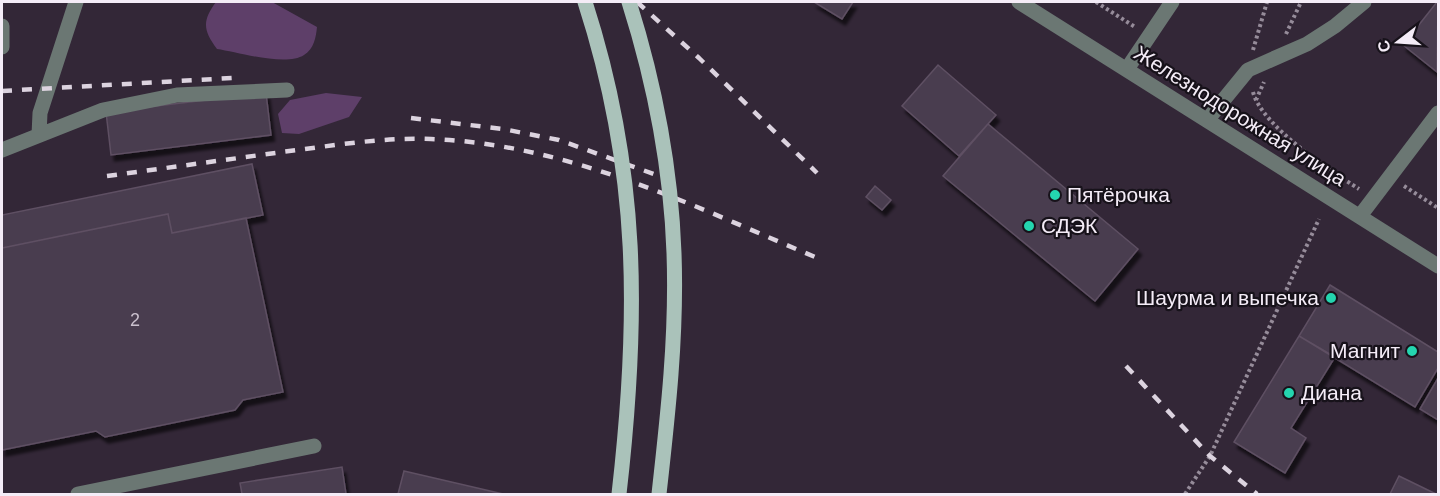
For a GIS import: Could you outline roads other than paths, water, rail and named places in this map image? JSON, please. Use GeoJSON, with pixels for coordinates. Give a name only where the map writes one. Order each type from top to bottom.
{"type":"FeatureCollection","features":[{"type":"Feature","properties":{"kind":"main road"},"geometry":{"type":"LineString","coordinates":[[585,2],[614,112],[627,184],[632,254],[633,318],[628,412],[619,495]]}},
{"type":"Feature","properties":{"kind":"main road"},"geometry":{"type":"LineString","coordinates":[[629,2],[654,104],[668,178],[674,252],[675,318],[659,495]]}},
{"type":"Feature","properties":{"kind":"street"},"geometry":{"type":"LineString","coordinates":[[39,135],[40,113],[76,2]]}},
{"type":"Feature","properties":{"kind":"street","name":"Железнодорожная улица"},"geometry":{"type":"LineString","coordinates":[[1019,2],[1438,266]]}},
{"type":"Feature","properties":{"kind":"street"},"geometry":{"type":"LineString","coordinates":[[1127,69],[1172,2]]}},
{"type":"Feature","properties":{"kind":"street"},"geometry":{"type":"LineString","coordinates":[[1208,119],[1248,70],[1307,44],[1335,26],[1364,2]]}},
{"type":"Feature","properties":{"kind":"street"},"geometry":{"type":"LineString","coordinates":[[2,26],[2,47]]}},
{"type":"Feature","properties":{"kind":"street"},"geometry":{"type":"LineString","coordinates":[[2,150],[103,110],[177,95],[287,90]]}},
{"type":"Feature","properties":{"kind":"street"},"geometry":{"type":"LineString","coordinates":[[1360,216],[1438,113]]}},
{"type":"Feature","properties":{"kind":"street"},"geometry":{"type":"LineString","coordinates":[[78,495],[315,446]]}},
{"type":"Feature","properties":{"kind":"railway"},"geometry":{"type":"LineString","coordinates":[[637,2],[699,58],[817,173]]}},
{"type":"Feature","properties":{"kind":"railway"},"geometry":{"type":"LineString","coordinates":[[2,91],[232,78]]}},
{"type":"Feature","properties":{"kind":"railway"},"geometry":{"type":"LineString","coordinates":[[411,118],[503,129],[559,140],[676,182]]}},
{"type":"Feature","properties":{"kind":"railway"},"geometry":{"type":"LineString","coordinates":[[107,176],[375,141],[431,139],[482,143],[531,152],[628,180],[815,257]]}},
{"type":"Feature","properties":{"kind":"railway"},"geometry":{"type":"LineString","coordinates":[[1126,366],[1210,456],[1257,494]]}},
{"type":"Feature","properties":{"kind":"place","name":"Пятёрочка"},"geometry":{"type":"Point","coordinates":[1055,195]}},
{"type":"Feature","properties":{"kind":"place","name":"СДЭК"},"geometry":{"type":"Point","coordinates":[1029,226]}},
{"type":"Feature","properties":{"kind":"place","name":"Шаурма и выпечка"},"geometry":{"type":"Point","coordinates":[1331,298]}},
{"type":"Feature","properties":{"kind":"place","name":"Магнит"},"geometry":{"type":"Point","coordinates":[1412,351]}},
{"type":"Feature","properties":{"kind":"place","name":"Диана"},"geometry":{"type":"Point","coordinates":[1289,393]}}]}
